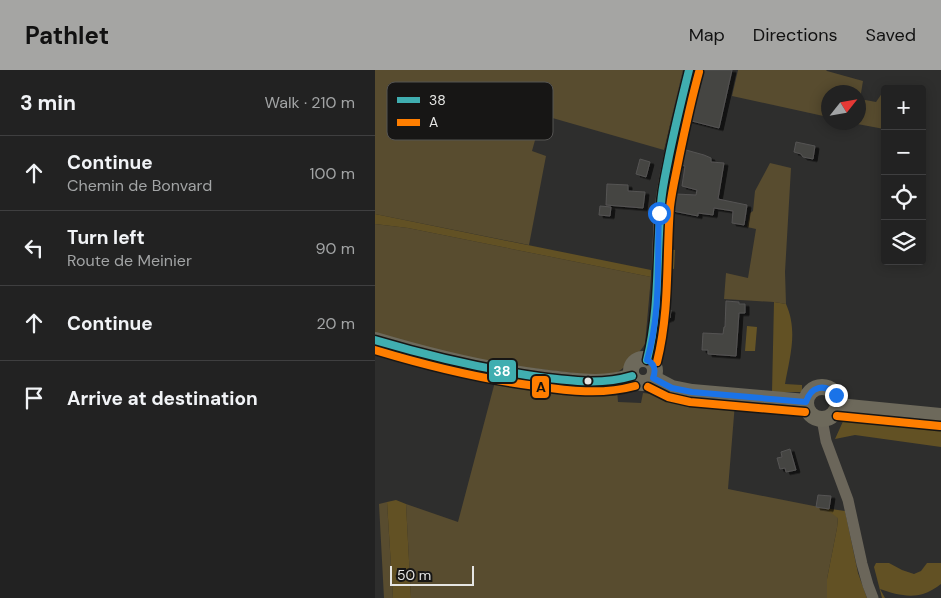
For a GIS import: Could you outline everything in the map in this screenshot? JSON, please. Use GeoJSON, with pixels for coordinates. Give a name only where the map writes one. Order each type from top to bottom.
{"type":"FeatureCollection","features":[{"type":"Feature","properties":{"kind":"street"},"geometry":{"type":"LineString","coordinates":[[647,360],[654,329],[659,213],[662,190],[689,70]]}},
{"type":"Feature","properties":{"kind":"street"},"geometry":{"type":"LineString","coordinates":[[375,340],[453,362],[525,375],[599,382],[616,381],[632,376]]}},
{"type":"Feature","properties":{"kind":"street"},"geometry":{"type":"LineString","coordinates":[[647,360],[654,366],[653,378],[644,384],[639,383],[632,376],[631,370],[637,361],[647,360]]}},
{"type":"Feature","properties":{"kind":"street"},"geometry":{"type":"LineString","coordinates":[[653,378],[672,388],[692,392],[806,402]]}},
{"type":"Feature","properties":{"kind":"street"},"geometry":{"type":"LineString","coordinates":[[827,388],[836,395],[838,406],[833,415],[822,419],[812,416],[806,402],[811,392],[816,389],[827,388]]}},
{"type":"Feature","properties":{"kind":"street"},"geometry":{"type":"LineString","coordinates":[[838,406],[941,416]]}},
{"type":"Feature","properties":{"kind":"street"},"geometry":{"type":"LineString","coordinates":[[822,419],[826,441],[848,500],[866,578],[873,598]]}},
{"type":"Feature","properties":{"kind":"shaded area"},"geometry":{"type":"Polygon","coordinates":[[[375,70],[683,70],[664,150],[553,118],[553,82],[387,82],[387,140],[535,140],[532,151],[546,156],[529,245],[375,214],[375,70]]]}},
{"type":"Feature","properties":{"kind":"shaded area"},"geometry":{"type":"Polygon","coordinates":[[[738,70],[826,70],[863,81],[862,85],[821,85],[821,115],[732,96],[738,70]]]}},
{"type":"Feature","properties":{"kind":"shaded area"},"geometry":{"type":"Polygon","coordinates":[[[881,95],[881,128],[866,126],[866,100],[876,102],[881,95]]]}},
{"type":"Feature","properties":{"kind":"shaded area"},"geometry":{"type":"Polygon","coordinates":[[[770,163],[791,168],[785,272],[786,304],[724,299],[726,273],[748,278],[756,229],[747,227],[750,213],[753,211],[755,191],[770,163]]]}},
{"type":"Feature","properties":{"kind":"shaded area"},"geometry":{"type":"Polygon","coordinates":[[[375,214],[651,270],[651,277],[408,228],[375,224],[375,214]]]}},
{"type":"Feature","properties":{"kind":"shaded area"},"geometry":{"type":"Polygon","coordinates":[[[375,224],[408,228],[651,277],[645,344],[619,371],[599,376],[477,362],[375,334],[375,224]]]}},
{"type":"Feature","properties":{"kind":"shaded area"},"geometry":{"type":"Polygon","coordinates":[[[669,249],[675,250],[674,269],[666,267],[669,249]]]}},
{"type":"Feature","properties":{"kind":"shaded area"},"geometry":{"type":"Polygon","coordinates":[[[774,302],[786,304],[792,324],[791,354],[785,384],[802,385],[802,392],[772,392],[774,302]]]}},
{"type":"Feature","properties":{"kind":"shaded area"},"geometry":{"type":"Polygon","coordinates":[[[747,326],[757,327],[755,351],[745,351],[747,326]]]}},
{"type":"Feature","properties":{"kind":"shaded area"},"geometry":{"type":"Polygon","coordinates":[[[496,378],[617,390],[618,402],[641,403],[643,393],[735,403],[728,489],[824,508],[838,517],[827,579],[827,598],[411,598],[406,504],[458,522],[496,378]]]}},
{"type":"Feature","properties":{"kind":"shaded area"},"geometry":{"type":"Polygon","coordinates":[[[845,417],[884,422],[941,425],[941,447],[855,435],[835,439],[845,417]]]}},
{"type":"Feature","properties":{"kind":"shaded area"},"geometry":{"type":"Polygon","coordinates":[[[396,500],[406,504],[411,598],[393,598],[387,502],[396,500]]]}},
{"type":"Feature","properties":{"kind":"shaded area"},"geometry":{"type":"Polygon","coordinates":[[[387,502],[393,598],[384,598],[379,504],[387,502]]]}},
{"type":"Feature","properties":{"kind":"shaded area"},"geometry":{"type":"Polygon","coordinates":[[[824,508],[845,511],[858,573],[867,598],[827,598],[827,579],[838,518],[824,508]]]}},
{"type":"Feature","properties":{"kind":"shaded area"},"geometry":{"type":"Polygon","coordinates":[[[876,563],[889,563],[914,574],[921,571],[927,563],[941,563],[941,584],[925,593],[912,596],[880,589],[885,598],[882,598],[874,567],[876,563]]]}},
{"type":"Feature","properties":{"kind":"building"},"geometry":{"type":"Polygon","coordinates":[[[702,70],[732,70],[719,128],[688,120],[693,91],[697,92],[702,70]]]}},
{"type":"Feature","properties":{"kind":"building"},"geometry":{"type":"Polygon","coordinates":[[[796,142],[815,146],[813,159],[803,157],[801,154],[794,152],[796,142]]]}},
{"type":"Feature","properties":{"kind":"building"},"geometry":{"type":"Polygon","coordinates":[[[686,150],[711,158],[711,162],[724,163],[718,199],[747,205],[744,225],[732,223],[733,211],[714,208],[713,215],[698,213],[698,216],[668,210],[669,198],[674,200],[676,194],[696,195],[697,190],[682,186],[685,166],[675,164],[678,152],[686,150]]]}},
{"type":"Feature","properties":{"kind":"building"},"geometry":{"type":"Polygon","coordinates":[[[640,159],[650,162],[646,177],[636,174],[640,159]]]}},
{"type":"Feature","properties":{"kind":"building"},"geometry":{"type":"Polygon","coordinates":[[[607,184],[628,185],[628,191],[645,192],[643,208],[606,205],[607,184]]]}},
{"type":"Feature","properties":{"kind":"building"},"geometry":{"type":"Polygon","coordinates":[[[600,206],[611,207],[610,216],[599,215],[600,206]]]}},
{"type":"Feature","properties":{"kind":"building"},"geometry":{"type":"Polygon","coordinates":[[[726,301],[745,304],[745,313],[739,313],[736,356],[708,354],[708,350],[702,350],[703,333],[723,334],[726,301]]]}},
{"type":"Feature","properties":{"kind":"building"},"geometry":{"type":"Polygon","coordinates":[[[663,309],[671,310],[670,318],[662,321],[663,309]]]}},
{"type":"Feature","properties":{"kind":"building"},"geometry":{"type":"Polygon","coordinates":[[[790,449],[796,470],[786,472],[785,468],[780,469],[777,458],[782,457],[781,452],[790,449]]]}},
{"type":"Feature","properties":{"kind":"building"},"geometry":{"type":"Polygon","coordinates":[[[818,495],[831,496],[829,509],[816,507],[818,495]]]}},
{"type":"Feature","properties":{"kind":"transit line","name":"38"},"geometry":{"type":"LineString","coordinates":[[647,360],[656,302],[662,192],[689,70]]}},
{"type":"Feature","properties":{"kind":"transit line","name":"A"},"geometry":{"type":"LineString","coordinates":[[657,362],[666,304],[671,201],[699,72]]}},
{"type":"Feature","properties":{"kind":"transit line","name":"38"},"geometry":{"type":"LineString","coordinates":[[375,340],[457,362],[540,377],[575,381],[609,381],[632,376]]}},
{"type":"Feature","properties":{"kind":"transit line","name":"A"},"geometry":{"type":"LineString","coordinates":[[375,350],[495,380],[548,388],[598,391],[635,386]]}},
{"type":"Feature","properties":{"kind":"transit line","name":"A"},"geometry":{"type":"LineString","coordinates":[[648,387],[668,397],[690,402],[805,412]]}},
{"type":"Feature","properties":{"kind":"transit line","name":"A"},"geometry":{"type":"LineString","coordinates":[[837,416],[940,426]]}},
{"type":"Feature","properties":{"kind":"route"},"geometry":{"type":"LineString","coordinates":[[659,213],[654,329],[647,360],[654,366],[655,374],[653,378],[672,388],[704,394],[806,402],[811,392],[816,389],[827,388],[836,395]]}}]}
